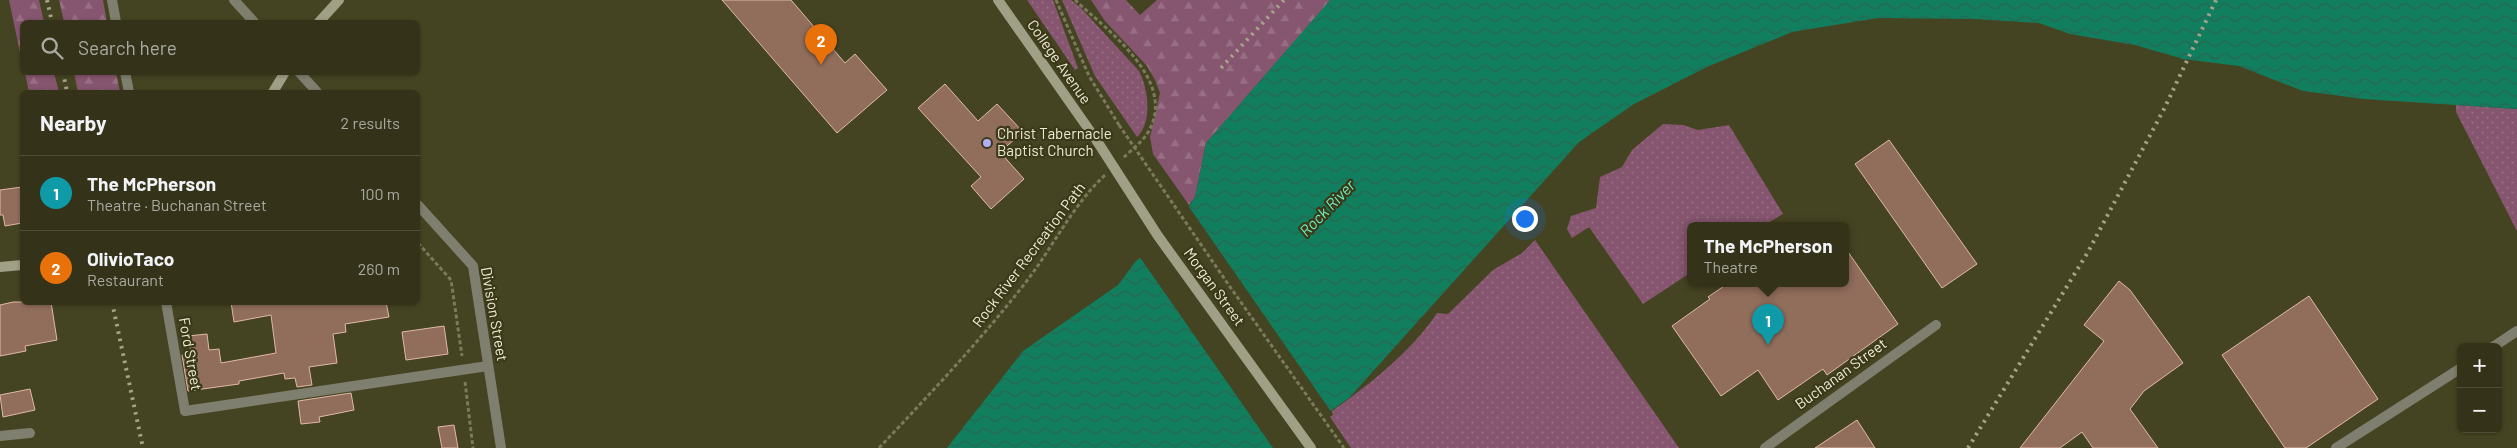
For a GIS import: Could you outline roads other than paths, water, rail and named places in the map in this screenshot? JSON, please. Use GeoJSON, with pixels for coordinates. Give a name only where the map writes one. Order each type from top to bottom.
{"type":"FeatureCollection","features":[{"type":"Feature","properties":{"kind":"main road"},"geometry":{"type":"LineString","coordinates":[[321,20],[339,0]]}},
{"type":"Feature","properties":{"kind":"main road","name":"College Avenue"},"geometry":{"type":"LineString","coordinates":[[998,0],[1096,141]]}},
{"type":"Feature","properties":{"kind":"main road"},"geometry":{"type":"LineString","coordinates":[[274,90],[283,75]]}},
{"type":"Feature","properties":{"kind":"main road","name":"Morgan Street"},"geometry":{"type":"LineString","coordinates":[[1096,141],[1158,236],[1311,448]]}},
{"type":"Feature","properties":{"kind":"main road"},"geometry":{"type":"LineString","coordinates":[[0,268],[20,265]]}},
{"type":"Feature","properties":{"kind":"street"},"geometry":{"type":"LineString","coordinates":[[112,0],[116,20]]}},
{"type":"Feature","properties":{"kind":"street"},"geometry":{"type":"LineString","coordinates":[[234,0],[252,20]]}},
{"type":"Feature","properties":{"kind":"street"},"geometry":{"type":"LineString","coordinates":[[126,75],[129,90]]}},
{"type":"Feature","properties":{"kind":"street"},"geometry":{"type":"LineString","coordinates":[[302,75],[315,90]]}},
{"type":"Feature","properties":{"kind":"street","name":"Division Street"},"geometry":{"type":"LineString","coordinates":[[420,206],[473,266],[501,448]]}},
{"type":"Feature","properties":{"kind":"street","name":"Ford Street"},"geometry":{"type":"LineString","coordinates":[[167,305],[185,411],[488,366]]}},
{"type":"Feature","properties":{"kind":"street","name":"Buchanan Street"},"geometry":{"type":"LineString","coordinates":[[1764,448],[1936,325]]}},
{"type":"Feature","properties":{"kind":"street"},"geometry":{"type":"LineString","coordinates":[[2499,343],[2517,331]]}},
{"type":"Feature","properties":{"kind":"street"},"geometry":{"type":"LineString","coordinates":[[2336,448],[2457,371]]}},
{"type":"Feature","properties":{"kind":"street"},"geometry":{"type":"LineString","coordinates":[[0,436],[30,433]]}},
{"type":"Feature","properties":{"kind":"water","name":"Rock River"},"geometry":{"type":"Polygon","coordinates":[[[1330,0],[2517,0],[2517,109],[2364,99],[2303,91],[2239,66],[2183,59],[2135,45],[2070,34],[2039,23],[1974,19],[1878,18],[1792,32],[1709,66],[1634,104],[1579,142],[1349,398],[1278,448],[947,448],[1023,351],[1118,285],[1136,261],[1172,232],[1195,197],[1206,143],[1330,0]]]}},
{"type":"Feature","properties":{"kind":"railway"},"geometry":{"type":"LineString","coordinates":[[47,0],[52,20]]}},
{"type":"Feature","properties":{"kind":"railway"},"geometry":{"type":"LineString","coordinates":[[1221,68],[1284,0]]}},
{"type":"Feature","properties":{"kind":"railway"},"geometry":{"type":"LineString","coordinates":[[1968,448],[2088,252],[2164,109],[2216,0]]}},
{"type":"Feature","properties":{"kind":"railway"},"geometry":{"type":"LineString","coordinates":[[64,75],[67,90]]}},
{"type":"Feature","properties":{"kind":"railway"},"geometry":{"type":"LineString","coordinates":[[113,305],[143,448]]}},
{"type":"Feature","properties":{"kind":"place","name":"OlivioTaco"},"geometry":{"type":"Point","coordinates":[821,65]}},
{"type":"Feature","properties":{"kind":"place","name":"Christ Tabernacle Baptist Church"},"geometry":{"type":"Point","coordinates":[987,143]}},
{"type":"Feature","properties":{"kind":"place","name":"The McPherson"},"geometry":{"type":"Point","coordinates":[1768,345]}}]}
